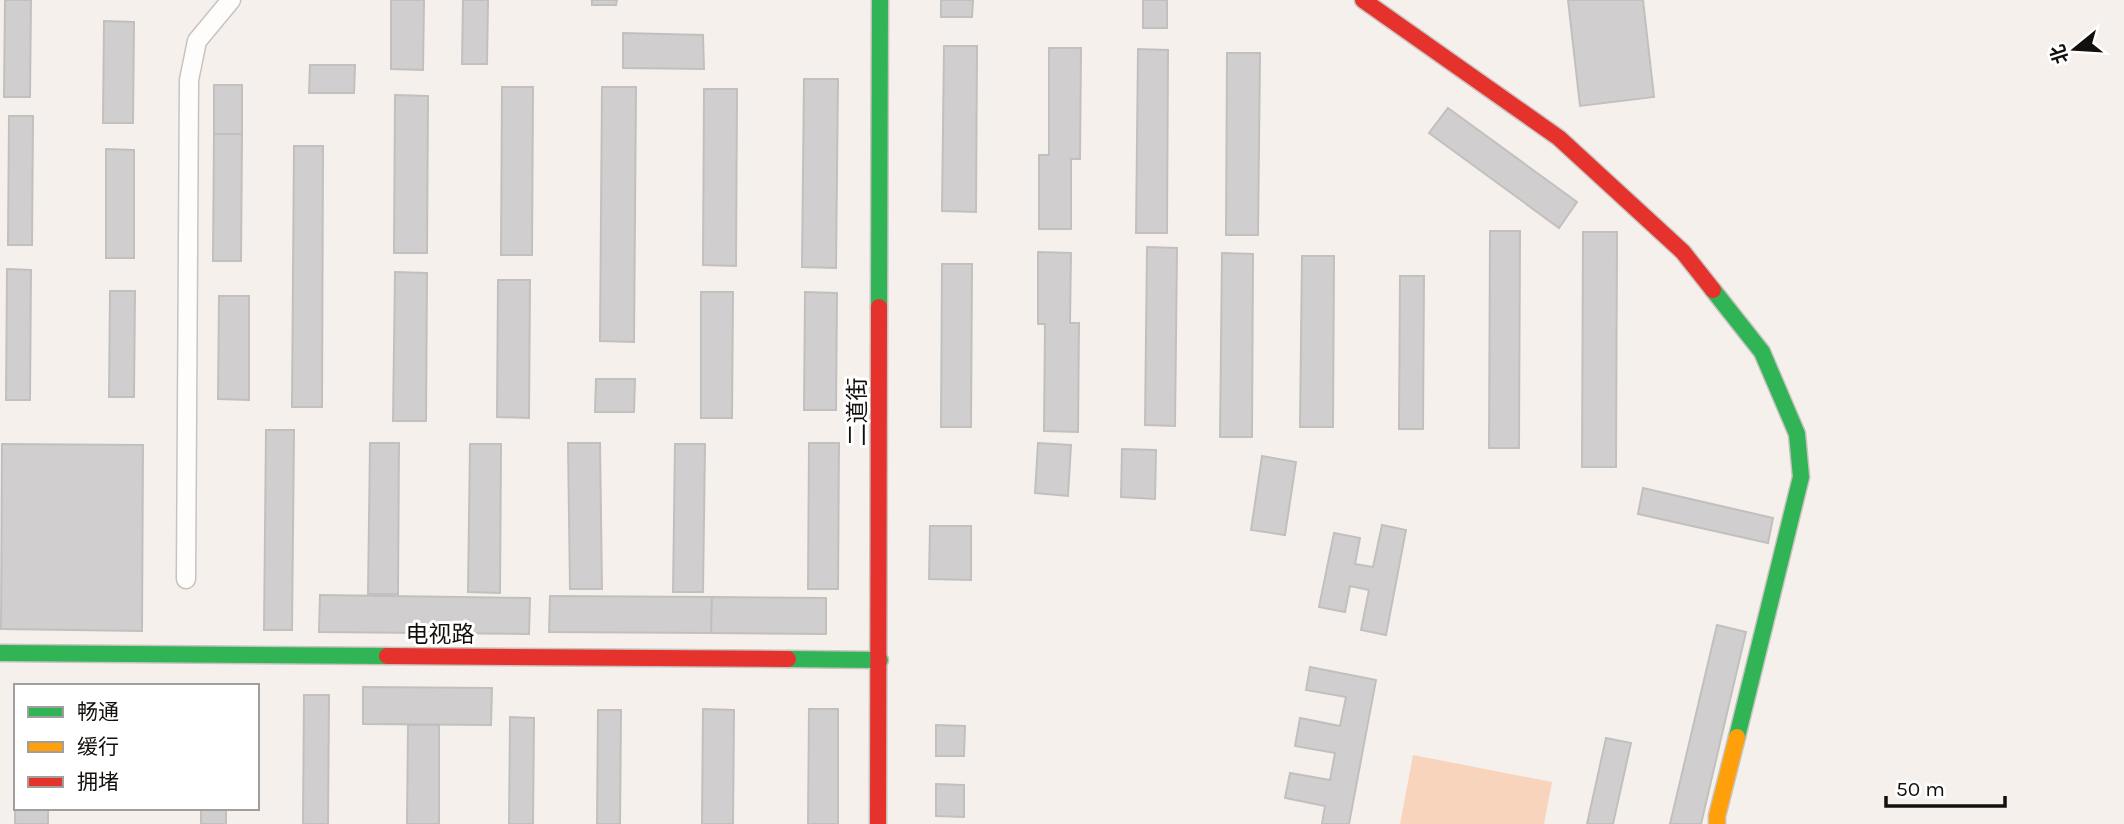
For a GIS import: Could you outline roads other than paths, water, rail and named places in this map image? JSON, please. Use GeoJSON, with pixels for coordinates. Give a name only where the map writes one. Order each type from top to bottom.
{"type":"FeatureCollection","features":[{"type":"Feature","properties":{"kind":"street"},"geometry":{"type":"LineString","coordinates":[[186,579],[189,80],[197,41],[231,0]]}},
{"type":"Feature","properties":{"kind":"street","name":"二道街"},"geometry":{"type":"LineString","coordinates":[[878,824],[880,0]]}},
{"type":"Feature","properties":{"kind":"street"},"geometry":{"type":"LineString","coordinates":[[1363,0],[1559,138],[1683,251],[1762,352],[1797,434],[1801,477],[1717,824]]}},
{"type":"Feature","properties":{"kind":"street","name":"电视路"},"geometry":{"type":"LineString","coordinates":[[0,653],[880,660]]}}]}
